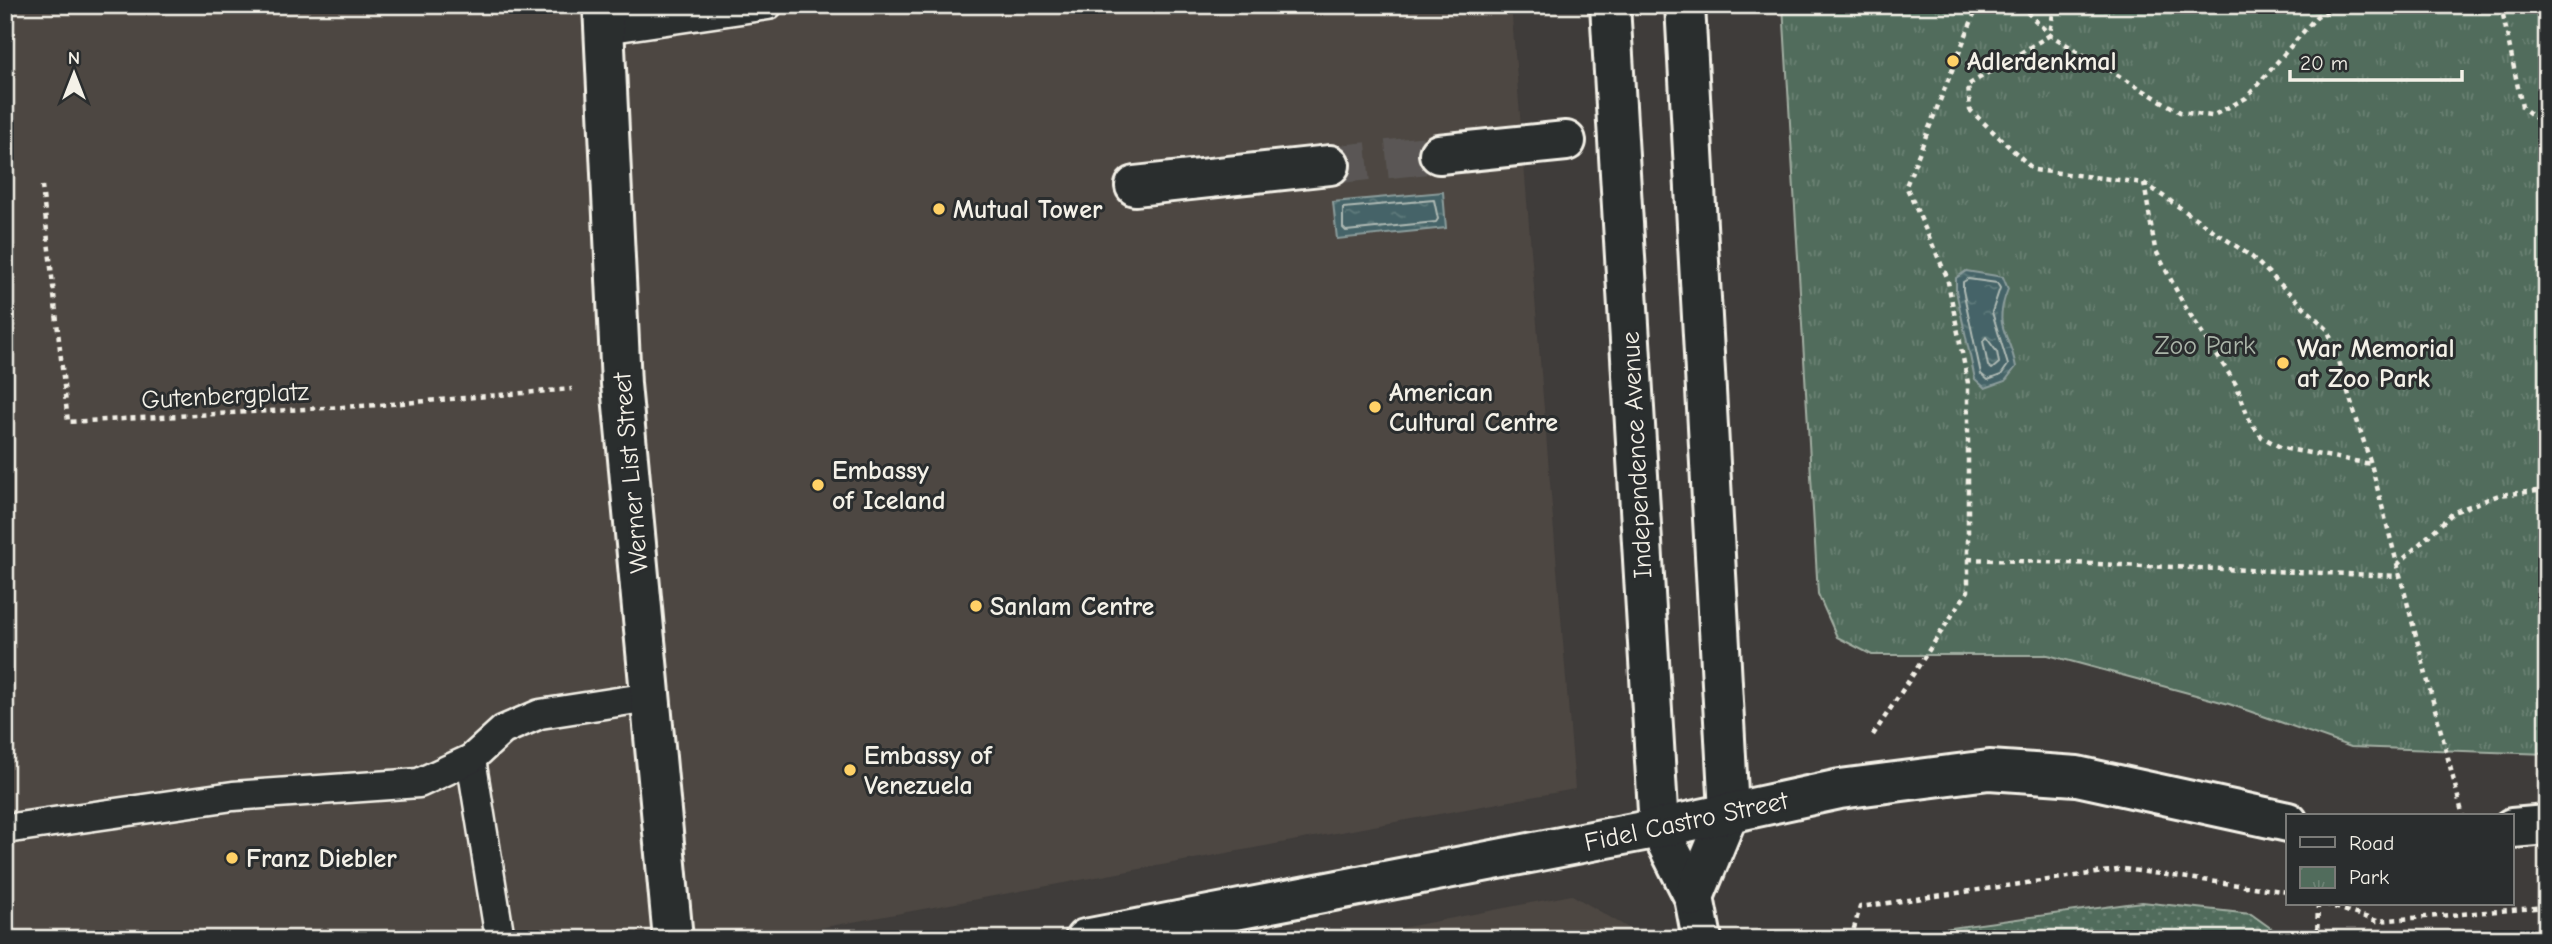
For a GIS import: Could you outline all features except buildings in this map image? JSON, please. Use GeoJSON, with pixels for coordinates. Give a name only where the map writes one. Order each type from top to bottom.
{"type":"FeatureCollection","features":[{"type":"Feature","properties":{"kind":"main road","name":"Independence Avenue"},"geometry":{"type":"LineString","coordinates":[[1610,5],[1659,828],[1694,897],[1702,939]]}},
{"type":"Feature","properties":{"kind":"main road"},"geometry":{"type":"LineString","coordinates":[[1685,5],[1729,812],[1694,897]]}},
{"type":"Feature","properties":{"kind":"main road","name":"Werner List Street"},"geometry":{"type":"LineString","coordinates":[[604,17],[621,384],[673,939]]}},
{"type":"Feature","properties":{"kind":"main road"},"geometry":{"type":"LineString","coordinates":[[1439,154],[1566,141]]}},
{"type":"Feature","properties":{"kind":"main road"},"geometry":{"type":"LineString","coordinates":[[1135,186],[1330,165]]}},
{"type":"Feature","properties":{"kind":"main road","name":"Fidel Castro Street"},"geometry":{"type":"LineString","coordinates":[[1085,939],[1659,828],[1840,789],[1989,770],[2077,775],[2286,822]]}},
{"type":"Feature","properties":{"kind":"main road"},"geometry":{"type":"LineString","coordinates":[[2514,828],[2547,825]]}},
{"type":"Feature","properties":{"kind":"lane"},"geometry":{"type":"LineString","coordinates":[[604,17],[768,5]]}},
{"type":"Feature","properties":{"kind":"lane"},"geometry":{"type":"LineString","coordinates":[[5,829],[233,796],[419,783],[471,760],[503,730],[540,714],[650,697]]}},
{"type":"Feature","properties":{"kind":"lane"},"geometry":{"type":"LineString","coordinates":[[471,760],[500,939]]}},
{"type":"Feature","properties":{"kind":"path"},"geometry":{"type":"LineString","coordinates":[[1903,687],[1968,591],[1968,383],[1947,277],[1906,186],[1978,5]]}},
{"type":"Feature","properties":{"kind":"path"},"geometry":{"type":"LineString","coordinates":[[2020,5],[2050,35],[2180,112],[2212,116],[2246,98],[2317,16],[2339,5]]}},
{"type":"Feature","properties":{"kind":"path"},"geometry":{"type":"LineString","coordinates":[[2050,35],[2054,5]]}},
{"type":"Feature","properties":{"kind":"path"},"geometry":{"type":"LineString","coordinates":[[2501,5],[2522,107],[2547,127]]}},
{"type":"Feature","properties":{"kind":"path"},"geometry":{"type":"LineString","coordinates":[[2050,35],[1968,85],[1970,110],[2034,170],[2144,183],[2252,257],[2328,330],[2371,464],[2462,814]]}},
{"type":"Feature","properties":{"kind":"path"},"geometry":{"type":"LineString","coordinates":[[2144,183],[2155,249],[2184,305],[2237,386],[2250,422],[2262,437],[2282,448],[2371,464]]}},
{"type":"Feature","properties":{"kind":"path","name":"Gutenbergplatz"},"geometry":{"type":"LineString","coordinates":[[42,186],[68,422],[379,405],[621,384]]}},
{"type":"Feature","properties":{"kind":"path"},"geometry":{"type":"LineString","coordinates":[[2397,565],[2454,512],[2499,495],[2547,490]]}},
{"type":"Feature","properties":{"kind":"path"},"geometry":{"type":"LineString","coordinates":[[1968,559],[2400,576]]}},
{"type":"Feature","properties":{"kind":"path"},"geometry":{"type":"LineString","coordinates":[[1851,939],[1860,907],[2124,869],[2286,892]]}},
{"type":"Feature","properties":{"kind":"path"},"geometry":{"type":"LineString","coordinates":[[2317,939],[2318,906]]}},
{"type":"Feature","properties":{"kind":"path"},"geometry":{"type":"LineString","coordinates":[[2331,906],[2377,921],[2547,908]]}},
{"type":"Feature","properties":{"kind":"shaded area"},"geometry":{"type":"Polygon","coordinates":[[[5,5],[1511,5],[1575,789],[760,939],[5,939],[5,5]]]}},
{"type":"Feature","properties":{"kind":"shaded area"},"geometry":{"type":"Polygon","coordinates":[[[1572,895],[1630,929],[1632,939],[1345,939],[1572,895]]]}},
{"type":"Feature","properties":{"kind":"green space","name":"Zoo Park"},"geometry":{"type":"Polygon","coordinates":[[[1783,5],[2547,5],[2547,754],[2351,747],[2229,704],[2048,655],[1872,655],[1837,637],[1818,594],[1783,5]]]}},
{"type":"Feature","properties":{"kind":"green space"},"geometry":{"type":"Polygon","coordinates":[[[2142,902],[2251,914],[2279,934],[2280,939],[1930,939],[1929,931],[2142,902]]]}},
{"type":"Feature","properties":{"kind":"water"},"geometry":{"type":"Polygon","coordinates":[[[1443,192],[1446,228],[1337,239],[1333,202],[1443,192]]]}},
{"type":"Feature","properties":{"kind":"water"},"geometry":{"type":"Polygon","coordinates":[[[1966,271],[2003,277],[2008,289],[2003,302],[2002,322],[2016,367],[2005,381],[1985,388],[1975,379],[1956,291],[1956,278],[1966,271]]]}},
{"type":"Feature","properties":{"kind":"tunnel"},"geometry":{"type":"LineString","coordinates":[[1330,165],[1439,154]]}},
{"type":"Feature","properties":{"kind":"place","name":"Adlerdenkmal"},"geometry":{"type":"Point","coordinates":[1953,61]}},
{"type":"Feature","properties":{"kind":"place","name":"Mutual Tower"},"geometry":{"type":"Point","coordinates":[939,209]}},
{"type":"Feature","properties":{"kind":"place","name":"War Memorial at Zoo Park"},"geometry":{"type":"Point","coordinates":[2283,363]}},
{"type":"Feature","properties":{"kind":"place","name":"American Cultural Centre"},"geometry":{"type":"Point","coordinates":[1375,407]}},
{"type":"Feature","properties":{"kind":"place","name":"Embassy of Iceland"},"geometry":{"type":"Point","coordinates":[818,485]}},
{"type":"Feature","properties":{"kind":"place","name":"Sanlam Centre"},"geometry":{"type":"Point","coordinates":[976,606]}},
{"type":"Feature","properties":{"kind":"place","name":"Embassy of Venezuela"},"geometry":{"type":"Point","coordinates":[850,770]}},
{"type":"Feature","properties":{"kind":"place","name":"Franz Diebler"},"geometry":{"type":"Point","coordinates":[232,858]}}]}
